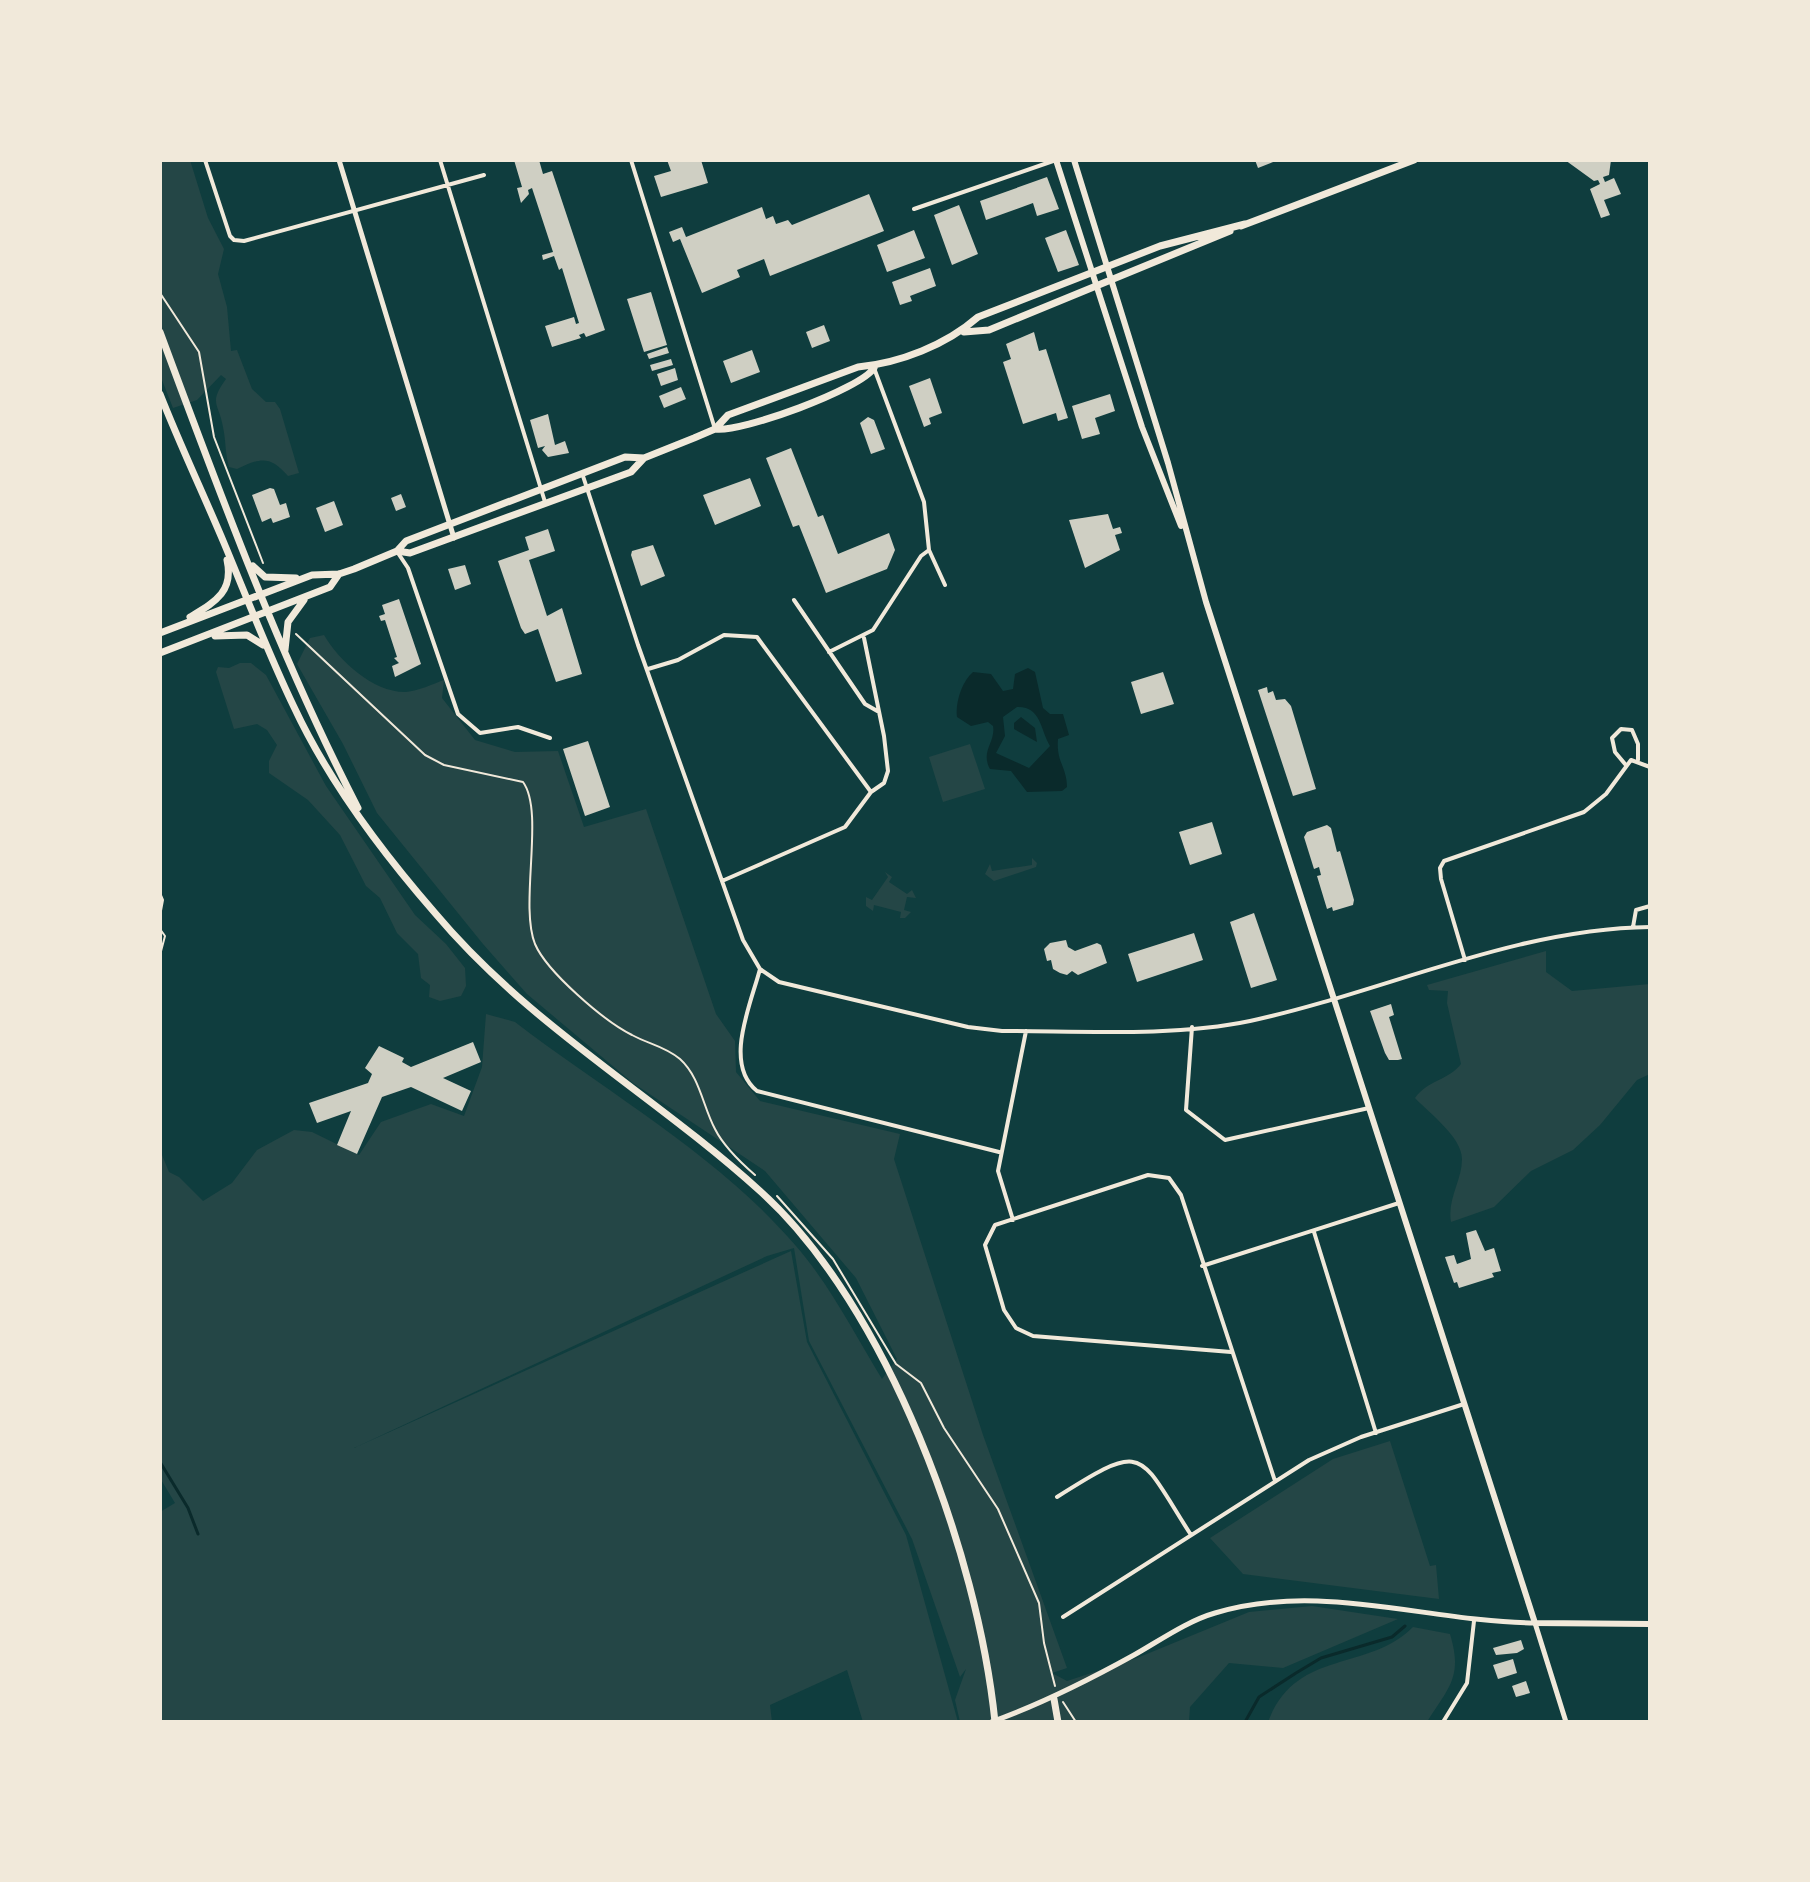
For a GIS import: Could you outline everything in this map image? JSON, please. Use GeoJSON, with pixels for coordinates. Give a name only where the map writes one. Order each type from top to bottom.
{"type":"FeatureCollection","features":[{"type":"Feature","properties":{"kind":"main road"},"geometry":{"type":"LineString","coordinates":[[1056,160],[1128,382],[1186,537]]}},
{"type":"Feature","properties":{"kind":"main road"},"geometry":{"type":"LineString","coordinates":[[1074,160],[1186,537],[1535,1623],[1650,1624]]}},
{"type":"Feature","properties":{"kind":"main road"},"geometry":{"type":"LineString","coordinates":[[715,429],[728,415],[858,367],[874,368],[964,332],[989,330],[1245,224],[1414,160]]}},
{"type":"Feature","properties":{"kind":"main road"},"geometry":{"type":"LineString","coordinates":[[964,332],[978,317],[1160,246],[1245,224]]}},
{"type":"Feature","properties":{"kind":"main road"},"geometry":{"type":"LineString","coordinates":[[160,332],[285,656],[329,756],[368,828]]}},
{"type":"Feature","properties":{"kind":"main road"},"geometry":{"type":"LineString","coordinates":[[397,551],[410,553],[588,489],[631,472],[644,458],[715,429],[737,430],[864,381],[874,368]]}},
{"type":"Feature","properties":{"kind":"main road"},"geometry":{"type":"LineString","coordinates":[[1128,382],[1141,378]]}},
{"type":"Feature","properties":{"kind":"main road"},"geometry":{"type":"LineString","coordinates":[[160,394],[253,617],[310,739],[368,828],[433,912],[501,983],[576,1048],[742,1175],[783,1213],[824,1261],[877,1347],[935,1483],[970,1588],[991,1688],[993,1722]]}},
{"type":"Feature","properties":{"kind":"main road"},"geometry":{"type":"LineString","coordinates":[[245,553],[265,577],[302,578],[339,574],[397,551],[406,541],[540,488],[625,457],[644,458]]}},
{"type":"Feature","properties":{"kind":"main road"},"geometry":{"type":"LineString","coordinates":[[172,628],[215,602],[226,590],[229,573],[224,542]]}},
{"type":"Feature","properties":{"kind":"main road"},"geometry":{"type":"LineString","coordinates":[[160,653],[330,587],[339,574]]}},
{"type":"Feature","properties":{"kind":"main road"},"geometry":{"type":"LineString","coordinates":[[160,633],[302,578]]}},
{"type":"Feature","properties":{"kind":"main road"},"geometry":{"type":"LineString","coordinates":[[285,656],[288,622],[306,597]]}},
{"type":"Feature","properties":{"kind":"main road"},"geometry":{"type":"LineString","coordinates":[[205,636],[247,635],[269,651]]}},
{"type":"Feature","properties":{"kind":"main road"},"geometry":{"type":"LineString","coordinates":[[1057,1698],[1058,1722]]}},
{"type":"Feature","properties":{"kind":"street"},"geometry":{"type":"LineString","coordinates":[[205,160],[225,225],[234,240],[244,241],[484,175]]}},
{"type":"Feature","properties":{"kind":"street"},"geometry":{"type":"LineString","coordinates":[[339,160],[454,538]]}},
{"type":"Feature","properties":{"kind":"street"},"geometry":{"type":"LineString","coordinates":[[440,160],[546,504]]}},
{"type":"Feature","properties":{"kind":"street"},"geometry":{"type":"LineString","coordinates":[[631,160],[715,429]]}},
{"type":"Feature","properties":{"kind":"street"},"geometry":{"type":"LineString","coordinates":[[914,209],[1056,160]]}},
{"type":"Feature","properties":{"kind":"street"},"geometry":{"type":"LineString","coordinates":[[874,368],[924,502],[929,550],[945,585]]}},
{"type":"Feature","properties":{"kind":"street"},"geometry":{"type":"LineString","coordinates":[[582,473],[743,940],[760,969],[779,982],[968,1027],[1026,1031],[1192,1027],[1253,1020],[1563,934],[1650,927]]}},
{"type":"Feature","properties":{"kind":"street"},"geometry":{"type":"LineString","coordinates":[[829,652],[864,638],[890,607],[921,556],[929,550]]}},
{"type":"Feature","properties":{"kind":"street"},"geometry":{"type":"LineString","coordinates":[[397,551],[408,568],[458,714],[480,733],[518,727],[550,738]]}},
{"type":"Feature","properties":{"kind":"street"},"geometry":{"type":"LineString","coordinates":[[794,600],[865,704],[879,712]]}},
{"type":"Feature","properties":{"kind":"street"},"geometry":{"type":"LineString","coordinates":[[648,669],[678,660],[724,635],[747,634],[766,645],[871,792]]}},
{"type":"Feature","properties":{"kind":"street"},"geometry":{"type":"LineString","coordinates":[[722,881],[845,827],[871,792],[884,783],[888,771],[864,638]]}},
{"type":"Feature","properties":{"kind":"street"},"geometry":{"type":"LineString","coordinates":[[1625,764],[1612,746],[1612,738],[1621,729],[1632,730],[1637,736],[1638,760]]}},
{"type":"Feature","properties":{"kind":"street"},"geometry":{"type":"LineString","coordinates":[[1465,960],[1441,879],[1440,868],[1444,861],[1584,812],[1606,794],[1625,764],[1638,760],[1650,767]]}},
{"type":"Feature","properties":{"kind":"street"},"geometry":{"type":"LineString","coordinates":[[1633,927],[1636,910],[1650,906]]}},
{"type":"Feature","properties":{"kind":"street"},"geometry":{"type":"LineString","coordinates":[[760,969],[740,1052],[740,1067],[748,1084],[766,1095],[999,1152]]}},
{"type":"Feature","properties":{"kind":"street"},"geometry":{"type":"LineString","coordinates":[[1192,1027],[1186,1110],[1225,1140],[1369,1108]]}},
{"type":"Feature","properties":{"kind":"street"},"geometry":{"type":"LineString","coordinates":[[1013,1220],[998,1171],[999,1152],[1026,1031]]}},
{"type":"Feature","properties":{"kind":"street"},"geometry":{"type":"LineString","coordinates":[[1231,1352],[1033,1336],[1016,1328],[1004,1310],[985,1245],[995,1225],[1148,1175],[1169,1178],[1181,1195],[1275,1481]]}},
{"type":"Feature","properties":{"kind":"street"},"geometry":{"type":"LineString","coordinates":[[1202,1266],[1399,1203]]}},
{"type":"Feature","properties":{"kind":"street"},"geometry":{"type":"LineString","coordinates":[[1314,1232],[1376,1433]]}},
{"type":"Feature","properties":{"kind":"street"},"geometry":{"type":"LineString","coordinates":[[1063,1617],[1309,1460],[1376,1433],[1464,1404]]}},
{"type":"Feature","properties":{"kind":"street"},"geometry":{"type":"LineString","coordinates":[[1057,1497],[1113,1462],[1130,1459],[1148,1467],[1191,1535]]}},
{"type":"Feature","properties":{"kind":"street"},"geometry":{"type":"LineString","coordinates":[[993,1722],[1057,1698],[1212,1613],[1289,1599],[1332,1600],[1474,1621],[1535,1623],[1566,1722]]}},
{"type":"Feature","properties":{"kind":"street"},"geometry":{"type":"LineString","coordinates":[[1443,1722],[1467,1683],[1474,1621]]}},
{"type":"Feature","properties":{"kind":"lane"},"geometry":{"type":"LineString","coordinates":[[160,893],[163,900],[160,916]]}},
{"type":"Feature","properties":{"kind":"lane"},"geometry":{"type":"LineString","coordinates":[[160,929],[165,936],[160,955]]}},
{"type":"Feature","properties":{"kind":"path"},"geometry":{"type":"LineString","coordinates":[[160,293],[199,352],[214,437],[252,540],[268,571]]}},
{"type":"Feature","properties":{"kind":"path"},"geometry":{"type":"LineString","coordinates":[[291,631],[349,681],[400,735],[425,755],[444,765],[523,782],[529,796],[533,872],[529,915],[539,951],[577,993],[630,1035],[666,1049],[683,1061],[703,1097],[717,1134],[759,1178]]}},
{"type":"Feature","properties":{"kind":"path"},"geometry":{"type":"LineString","coordinates":[[768,1187],[833,1259],[894,1360],[921,1383],[944,1428],[990,1495],[1039,1603],[1057,1698],[1076,1722]]}},
{"type":"Feature","properties":{"kind":"shaded area"},"geometry":{"type":"Polygon","coordinates":[[[160,160],[190,160],[208,218],[224,249],[218,274],[227,307],[231,351],[237,350],[252,389],[266,402],[275,402],[280,409],[299,473],[288,476],[276,464],[264,460],[237,469],[229,467],[216,403],[217,394],[226,379],[221,375],[197,400],[173,408],[160,375],[160,160]]]}},
{"type":"Feature","properties":{"kind":"shaded area"},"geometry":{"type":"Polygon","coordinates":[[[324,635],[348,665],[382,687],[406,692],[444,680],[442,698],[475,740],[515,752],[558,751],[584,827],[646,809],[716,1014],[735,1041],[736,1072],[760,1101],[900,1134],[894,1159],[983,1435],[1067,1668],[1052,1673],[1067,1681],[1137,1658],[1249,1612],[1312,1606],[1398,1619],[1283,1668],[1229,1663],[1190,1707],[1189,1722],[960,1722],[955,1700],[966,1669],[960,1677],[912,1539],[809,1341],[794,1248],[767,1256],[354,1448],[791,1251],[807,1342],[906,1535],[958,1722],[863,1722],[847,1670],[770,1705],[772,1722],[160,1722],[160,1512],[175,1503],[160,1478],[160,1150],[169,1172],[179,1177],[203,1201],[232,1183],[257,1150],[294,1130],[312,1132],[359,1155],[381,1122],[431,1104],[464,1116],[482,1067],[486,1014],[515,1022],[698,1154],[765,1213],[820,1277],[882,1379],[897,1359],[856,1278],[765,1171],[633,1083],[527,994],[377,813],[343,744],[297,664],[310,638],[324,635]]]}},
{"type":"Feature","properties":{"kind":"shaded area"},"geometry":{"type":"Polygon","coordinates":[[[240,663],[251,663],[266,675],[326,786],[415,915],[446,944],[465,968],[466,986],[461,996],[440,1001],[429,997],[430,985],[421,978],[418,954],[397,933],[380,898],[366,886],[340,835],[308,800],[269,773],[269,761],[277,745],[267,730],[257,724],[234,729],[216,672],[218,667],[229,668],[240,663]]]}},
{"type":"Feature","properties":{"kind":"shaded area"},"geometry":{"type":"Polygon","coordinates":[[[1028,668],[1035,672],[1043,708],[1050,714],[1063,714],[1069,735],[1058,739],[1067,780],[1067,787],[1062,791],[1027,792],[1011,771],[990,769],[987,752],[993,726],[988,722],[971,726],[957,717],[960,693],[973,672],[991,674],[1003,691],[1013,689],[1015,674],[1028,668]],[[1017,707],[1003,717],[1005,736],[996,753],[1029,768],[1050,746],[1039,720],[1025,708],[1017,707]]]}},
{"type":"Feature","properties":{"kind":"shaded area"},"geometry":{"type":"Polygon","coordinates":[[[1021,717],[1035,728],[1037,742],[1014,729],[1014,723],[1021,717]]]}},
{"type":"Feature","properties":{"kind":"shaded area"},"geometry":{"type":"Polygon","coordinates":[[[970,744],[985,789],[943,802],[929,757],[970,744]]]}},
{"type":"Feature","properties":{"kind":"shaded area"},"geometry":{"type":"Polygon","coordinates":[[[1032,858],[1037,863],[1036,867],[994,881],[985,874],[990,864],[992,871],[1032,865],[1032,858]]]}},
{"type":"Feature","properties":{"kind":"shaded area"},"geometry":{"type":"Polygon","coordinates":[[[885,872],[892,877],[889,882],[907,894],[912,890],[916,898],[907,897],[904,910],[911,912],[905,918],[900,918],[901,912],[874,905],[873,911],[866,906],[866,897],[872,900],[888,877],[885,872]]]}},
{"type":"Feature","properties":{"kind":"shaded area"},"geometry":{"type":"Polygon","coordinates":[[[1546,951],[1546,972],[1572,991],[1650,984],[1650,1074],[1637,1080],[1600,1125],[1573,1150],[1531,1171],[1494,1207],[1451,1222],[1461,1151],[1451,1134],[1415,1098],[1461,1064],[1447,1003],[1448,991],[1429,990],[1427,985],[1546,951]]]}},
{"type":"Feature","properties":{"kind":"shaded area"},"geometry":{"type":"Polygon","coordinates":[[[1390,1441],[1430,1566],[1436,1565],[1439,1599],[1243,1574],[1210,1538],[1333,1459],[1390,1441]]]}},
{"type":"Feature","properties":{"kind":"shaded area"},"geometry":{"type":"Polygon","coordinates":[[[1413,1627],[1450,1634],[1454,1649],[1452,1681],[1427,1722],[1268,1722],[1280,1699],[1296,1682],[1334,1664],[1375,1651],[1413,1627]]]}},
{"type":"Feature","properties":{"kind":"building"},"geometry":{"type":"Polygon","coordinates":[[[514,160],[539,160],[543,174],[552,171],[605,330],[586,337],[584,333],[579,335],[581,338],[552,347],[545,326],[574,317],[576,324],[579,323],[562,268],[559,270],[554,256],[543,260],[542,255],[553,252],[532,188],[521,203],[517,188],[522,187],[514,160]]]}},
{"type":"Feature","properties":{"kind":"building"},"geometry":{"type":"Polygon","coordinates":[[[667,160],[701,160],[708,183],[661,197],[654,176],[671,171],[667,160]]]}},
{"type":"Feature","properties":{"kind":"building"},"geometry":{"type":"Polygon","coordinates":[[[1255,160],[1278,160],[1258,168],[1255,160]]]}},
{"type":"Feature","properties":{"kind":"building"},"geometry":{"type":"Polygon","coordinates":[[[1565,160],[1611,160],[1609,175],[1603,177],[1605,182],[1614,178],[1621,194],[1604,200],[1610,215],[1601,218],[1590,189],[1600,184],[1598,180],[1594,181],[1565,160]]]}},
{"type":"Feature","properties":{"kind":"building"},"geometry":{"type":"Polygon","coordinates":[[[1047,177],[1059,209],[1037,216],[1033,203],[986,220],[980,201],[1047,177]]]}},
{"type":"Feature","properties":{"kind":"building"},"geometry":{"type":"Polygon","coordinates":[[[869,194],[884,231],[770,276],[764,259],[737,270],[740,277],[702,293],[680,239],[673,242],[669,232],[682,227],[686,237],[762,207],[766,219],[773,216],[776,224],[788,220],[792,225],[869,194]]]}},
{"type":"Feature","properties":{"kind":"building"},"geometry":{"type":"Polygon","coordinates":[[[959,205],[978,254],[952,265],[934,215],[959,205]]]}},
{"type":"Feature","properties":{"kind":"building"},"geometry":{"type":"Polygon","coordinates":[[[914,230],[925,258],[887,272],[877,245],[914,230]]]}},
{"type":"Feature","properties":{"kind":"building"},"geometry":{"type":"Polygon","coordinates":[[[1066,230],[1079,265],[1058,272],[1045,238],[1066,230]]]}},
{"type":"Feature","properties":{"kind":"building"},"geometry":{"type":"Polygon","coordinates":[[[930,268],[936,286],[910,296],[912,301],[900,305],[892,282],[930,268]]]}},
{"type":"Feature","properties":{"kind":"building"},"geometry":{"type":"Polygon","coordinates":[[[651,292],[667,345],[644,352],[627,299],[651,292]]]}},
{"type":"Feature","properties":{"kind":"building"},"geometry":{"type":"Polygon","coordinates":[[[824,325],[830,341],[812,348],[806,332],[824,325]]]}},
{"type":"Feature","properties":{"kind":"building"},"geometry":{"type":"Polygon","coordinates":[[[1034,332],[1039,351],[1046,349],[1068,418],[1058,421],[1056,413],[1023,424],[1003,362],[1011,359],[1006,344],[1034,332]]]}},
{"type":"Feature","properties":{"kind":"building"},"geometry":{"type":"Polygon","coordinates":[[[667,347],[669,353],[649,359],[647,354],[667,347]]]}},
{"type":"Feature","properties":{"kind":"building"},"geometry":{"type":"Polygon","coordinates":[[[752,350],[760,372],[731,383],[723,361],[752,350]]]}},
{"type":"Feature","properties":{"kind":"building"},"geometry":{"type":"Polygon","coordinates":[[[671,359],[673,365],[652,371],[650,365],[671,359]]]}},
{"type":"Feature","properties":{"kind":"building"},"geometry":{"type":"Polygon","coordinates":[[[675,368],[678,380],[661,386],[657,374],[675,368]]]}},
{"type":"Feature","properties":{"kind":"building"},"geometry":{"type":"Polygon","coordinates":[[[930,378],[942,413],[929,418],[931,424],[924,427],[909,386],[930,378]]]}},
{"type":"Feature","properties":{"kind":"building"},"geometry":{"type":"Polygon","coordinates":[[[681,387],[686,399],[664,408],[659,396],[681,387]]]}},
{"type":"Feature","properties":{"kind":"building"},"geometry":{"type":"Polygon","coordinates":[[[1110,394],[1115,411],[1095,418],[1100,434],[1082,439],[1072,406],[1110,394]]]}},
{"type":"Feature","properties":{"kind":"building"},"geometry":{"type":"Polygon","coordinates":[[[548,414],[555,445],[565,441],[569,453],[548,457],[542,450],[545,446],[538,448],[530,420],[548,414]]]}},
{"type":"Feature","properties":{"kind":"building"},"geometry":{"type":"Polygon","coordinates":[[[868,417],[874,420],[885,449],[871,454],[860,423],[868,417]]]}},
{"type":"Feature","properties":{"kind":"building"},"geometry":{"type":"Polygon","coordinates":[[[791,448],[818,517],[823,515],[838,554],[889,533],[895,550],[887,569],[826,593],[799,525],[793,527],[766,458],[791,448]]]}},
{"type":"Feature","properties":{"kind":"building"},"geometry":{"type":"Polygon","coordinates":[[[750,478],[761,506],[715,525],[703,495],[750,478]]]}},
{"type":"Feature","properties":{"kind":"building"},"geometry":{"type":"Polygon","coordinates":[[[274,489],[280,505],[286,503],[290,517],[273,523],[271,518],[262,522],[252,495],[274,489]]]}},
{"type":"Feature","properties":{"kind":"building"},"geometry":{"type":"Polygon","coordinates":[[[401,494],[406,507],[396,511],[391,498],[401,494]]]}},
{"type":"Feature","properties":{"kind":"building"},"geometry":{"type":"Polygon","coordinates":[[[334,501],[343,525],[325,532],[316,508],[334,501]]]}},
{"type":"Feature","properties":{"kind":"building"},"geometry":{"type":"Polygon","coordinates":[[[1108,514],[1113,529],[1120,527],[1122,533],[1115,535],[1120,550],[1085,568],[1069,520],[1108,514]]]}},
{"type":"Feature","properties":{"kind":"building"},"geometry":{"type":"Polygon","coordinates":[[[548,529],[555,551],[529,560],[547,616],[562,608],[582,674],[556,682],[538,629],[525,634],[521,628],[498,561],[529,550],[525,537],[548,529]]]}},
{"type":"Feature","properties":{"kind":"building"},"geometry":{"type":"Polygon","coordinates":[[[653,545],[665,576],[641,586],[632,551],[653,545]]]}},
{"type":"Feature","properties":{"kind":"building"},"geometry":{"type":"Polygon","coordinates":[[[465,565],[471,584],[455,590],[448,569],[465,565]]]}},
{"type":"Feature","properties":{"kind":"building"},"geometry":{"type":"Polygon","coordinates":[[[399,599],[421,664],[395,677],[392,666],[399,663],[394,658],[397,657],[385,620],[381,621],[379,616],[385,614],[382,605],[399,599]]]}},
{"type":"Feature","properties":{"kind":"building"},"geometry":{"type":"Polygon","coordinates":[[[1163,672],[1174,704],[1141,714],[1131,682],[1163,672]]]}},
{"type":"Feature","properties":{"kind":"building"},"geometry":{"type":"Polygon","coordinates":[[[1267,687],[1268,693],[1273,691],[1276,700],[1285,699],[1291,706],[1316,789],[1293,796],[1258,690],[1267,687]]]}},
{"type":"Feature","properties":{"kind":"building"},"geometry":{"type":"Polygon","coordinates":[[[588,741],[610,807],[585,816],[563,749],[588,741]]]}},
{"type":"Feature","properties":{"kind":"building"},"geometry":{"type":"Polygon","coordinates":[[[1212,822],[1222,854],[1190,865],[1179,832],[1212,822]]]}},
{"type":"Feature","properties":{"kind":"building"},"geometry":{"type":"Polygon","coordinates":[[[1327,825],[1331,828],[1337,852],[1340,851],[1354,900],[1353,905],[1333,911],[1332,907],[1327,909],[1317,876],[1321,875],[1319,867],[1314,869],[1304,837],[1307,832],[1327,825]]]}},
{"type":"Feature","properties":{"kind":"building"},"geometry":{"type":"Polygon","coordinates":[[[1254,913],[1277,980],[1251,988],[1230,922],[1254,913]]]}},
{"type":"Feature","properties":{"kind":"building"},"geometry":{"type":"Polygon","coordinates":[[[1194,933],[1203,960],[1137,982],[1128,954],[1194,933]]]}},
{"type":"Feature","properties":{"kind":"building"},"geometry":{"type":"Polygon","coordinates":[[[1066,940],[1068,947],[1075,951],[1097,943],[1101,945],[1107,963],[1078,975],[1072,971],[1067,975],[1060,973],[1053,969],[1051,960],[1047,961],[1044,949],[1050,943],[1066,940]]]}},
{"type":"Feature","properties":{"kind":"building"},"geometry":{"type":"Polygon","coordinates":[[[1391,1004],[1394,1015],[1389,1017],[1402,1059],[1398,1060],[1389,1060],[1385,1053],[1370,1011],[1391,1004]]]}},
{"type":"Feature","properties":{"kind":"building"},"geometry":{"type":"Polygon","coordinates":[[[473,1042],[481,1062],[443,1078],[471,1091],[462,1111],[411,1087],[382,1097],[357,1154],[337,1145],[351,1111],[317,1123],[309,1103],[368,1083],[372,1074],[365,1068],[379,1046],[404,1058],[402,1062],[411,1067],[473,1042]]]}},
{"type":"Feature","properties":{"kind":"building"},"geometry":{"type":"Polygon","coordinates":[[[1476,1230],[1485,1251],[1494,1248],[1501,1271],[1492,1273],[1494,1277],[1459,1288],[1457,1282],[1454,1283],[1445,1257],[1454,1255],[1457,1264],[1471,1259],[1466,1233],[1476,1230]]]}},
{"type":"Feature","properties":{"kind":"building"},"geometry":{"type":"Polygon","coordinates":[[[1521,1640],[1524,1649],[1517,1653],[1496,1655],[1493,1648],[1521,1640]]]}},
{"type":"Feature","properties":{"kind":"building"},"geometry":{"type":"Polygon","coordinates":[[[1513,1659],[1517,1673],[1498,1679],[1493,1665],[1513,1659]]]}},
{"type":"Feature","properties":{"kind":"building"},"geometry":{"type":"Polygon","coordinates":[[[1526,1681],[1530,1693],[1516,1697],[1512,1686],[1526,1681]]]}},
{"type":"Feature","properties":{"kind":"waterway"},"geometry":{"type":"LineString","coordinates":[[160,1462],[188,1508],[198,1534]]}},
{"type":"Feature","properties":{"kind":"waterway"},"geometry":{"type":"LineString","coordinates":[[1245,1722],[1259,1697],[1296,1673],[1321,1658],[1392,1637],[1405,1626]]}}]}
